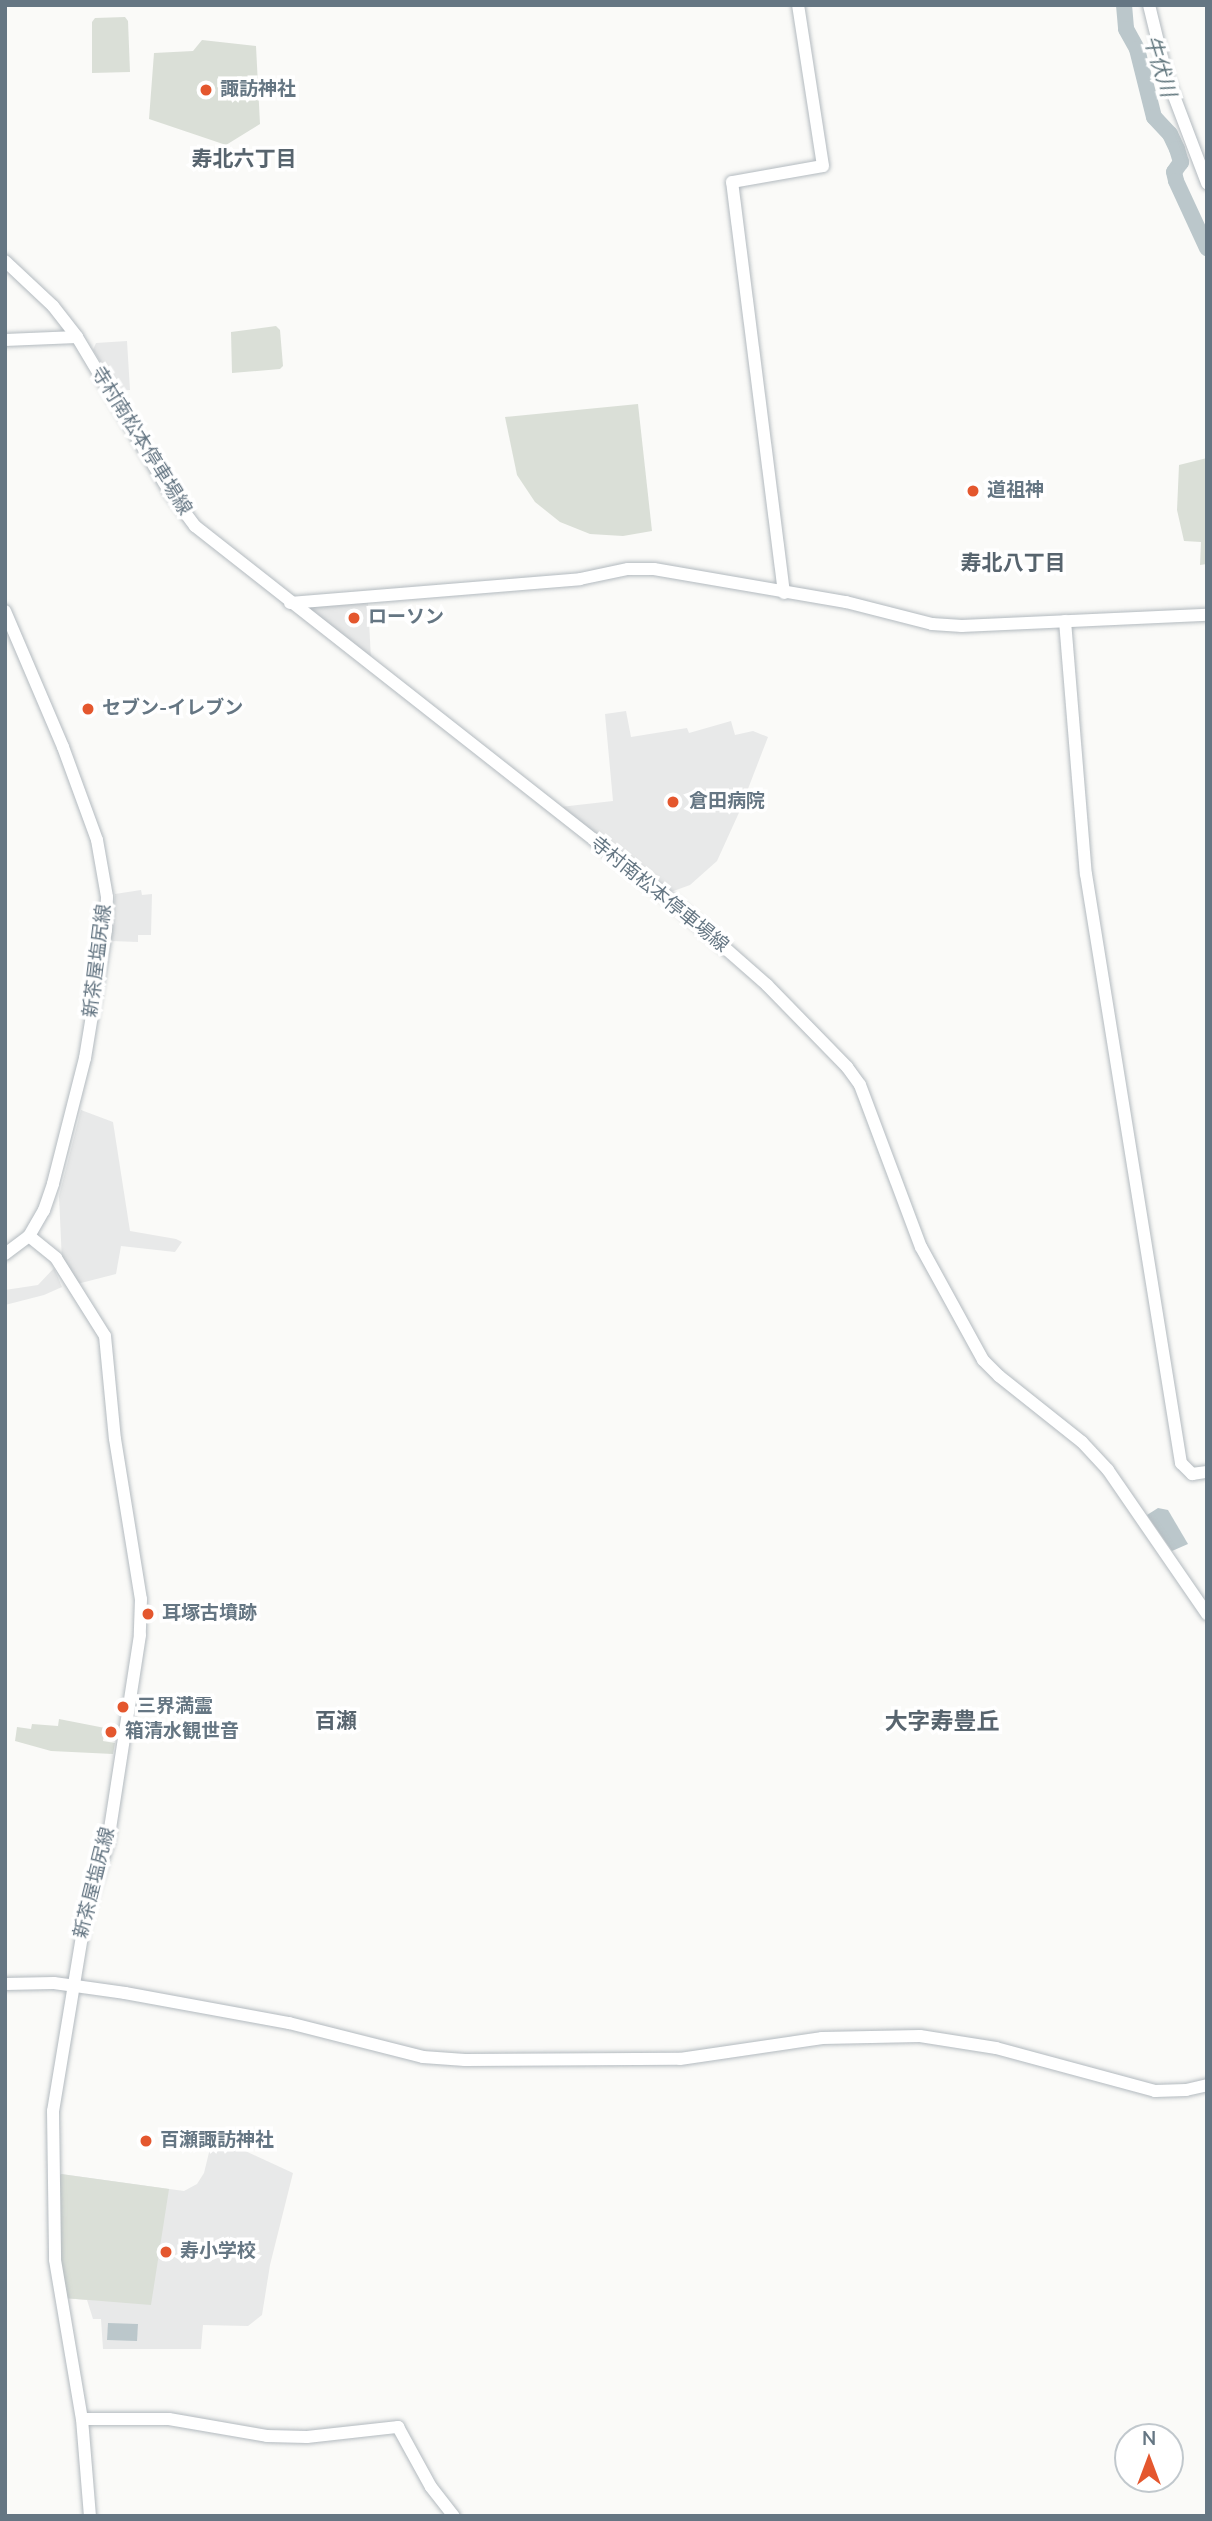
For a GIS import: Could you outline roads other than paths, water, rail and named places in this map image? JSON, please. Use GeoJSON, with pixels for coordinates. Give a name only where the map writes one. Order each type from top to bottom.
{"type":"FeatureCollection","features":[{"type":"Feature","properties":{"kind":"street"},"geometry":{"type":"LineString","coordinates":[[784,593],[732,183],[823,166],[797,5]]}},
{"type":"Feature","properties":{"kind":"street"},"geometry":{"type":"LineString","coordinates":[[1149,5],[1166,75],[1207,183]]}},
{"type":"Feature","properties":{"kind":"street","name":"寺村南松本停車場線"},"geometry":{"type":"LineString","coordinates":[[5,261],[53,306],[77,337],[169,491],[195,526],[289,603],[667,898],[767,985],[847,1067],[860,1085],[921,1247],[984,1360],[999,1376],[1082,1441],[1108,1470],[1207,1614]]}},
{"type":"Feature","properties":{"kind":"street"},"geometry":{"type":"LineString","coordinates":[[5,340],[77,337]]}},
{"type":"Feature","properties":{"kind":"street"},"geometry":{"type":"LineString","coordinates":[[289,603],[580,579],[628,569],[654,569],[846,602],[932,624],[962,626],[1207,615]]}},
{"type":"Feature","properties":{"kind":"street","name":"新茶屋塩尻線"},"geometry":{"type":"LineString","coordinates":[[5,611],[63,747],[88,816],[103,866],[107,897],[106,930],[80,1082],[49,1198],[29,1236],[5,1254]]}},
{"type":"Feature","properties":{"kind":"street"},"geometry":{"type":"LineString","coordinates":[[1065,621],[1086,874],[1181,1463],[1192,1475],[1207,1472]]}},
{"type":"Feature","properties":{"kind":"street","name":"新茶屋塩尻線"},"geometry":{"type":"LineString","coordinates":[[29,1236],[56,1258],[105,1336],[115,1439],[141,1598],[140,1635],[118,1759],[108,1842],[86,1912],[53,2111],[53,2228],[82,2419],[90,2516]]}},
{"type":"Feature","properties":{"kind":"street"},"geometry":{"type":"LineString","coordinates":[[5,1984],[72,1985],[289,2024],[422,2057],[465,2060],[680,2059],[822,2038],[906,2035],[949,2039],[996,2048],[1160,2092],[1207,2085]]}},
{"type":"Feature","properties":{"kind":"street"},"geometry":{"type":"LineString","coordinates":[[82,2419],[169,2419],[267,2436],[307,2437],[398,2427],[431,2487],[454,2516]]}},
{"type":"Feature","properties":{"kind":"waterway","name":"牛伏川"},"geometry":{"type":"LineString","coordinates":[[1124,5],[1126,29],[1137,49],[1154,117],[1170,134],[1177,149],[1181,162],[1174,172],[1176,181],[1207,248]]}},
{"type":"Feature","properties":{"kind":"place","name":"諏訪神社"},"geometry":{"type":"Point","coordinates":[206,90]}},
{"type":"Feature","properties":{"kind":"place","name":"道祖神"},"geometry":{"type":"Point","coordinates":[973,491]}},
{"type":"Feature","properties":{"kind":"place","name":"ローソン"},"geometry":{"type":"Point","coordinates":[354,618]}},
{"type":"Feature","properties":{"kind":"place","name":"セブン-イレブン"},"geometry":{"type":"Point","coordinates":[88,709]}},
{"type":"Feature","properties":{"kind":"place","name":"倉田病院"},"geometry":{"type":"Point","coordinates":[673,802]}},
{"type":"Feature","properties":{"kind":"place","name":"耳塚古墳跡"},"geometry":{"type":"Point","coordinates":[148,1614]}},
{"type":"Feature","properties":{"kind":"place","name":"三界満霊"},"geometry":{"type":"Point","coordinates":[123,1707]}},
{"type":"Feature","properties":{"kind":"place","name":"箱清水観世音"},"geometry":{"type":"Point","coordinates":[111,1732]}},
{"type":"Feature","properties":{"kind":"place","name":"百瀬諏訪神社"},"geometry":{"type":"Point","coordinates":[146,2141]}},
{"type":"Feature","properties":{"kind":"place","name":"寿小学校"},"geometry":{"type":"Point","coordinates":[166,2252]}},
{"type":"Feature","properties":{"kind":"district","name":"寿北六丁目"},"geometry":{"type":"Point","coordinates":[244,159]}},
{"type":"Feature","properties":{"kind":"district","name":"寿北八丁目"},"geometry":{"type":"Point","coordinates":[1013,563]}},
{"type":"Feature","properties":{"kind":"district","name":"百瀬"},"geometry":{"type":"Point","coordinates":[336,1721]}},
{"type":"Feature","properties":{"kind":"district","name":"大字寿豊丘"},"geometry":{"type":"Point","coordinates":[942,1722]}}]}
